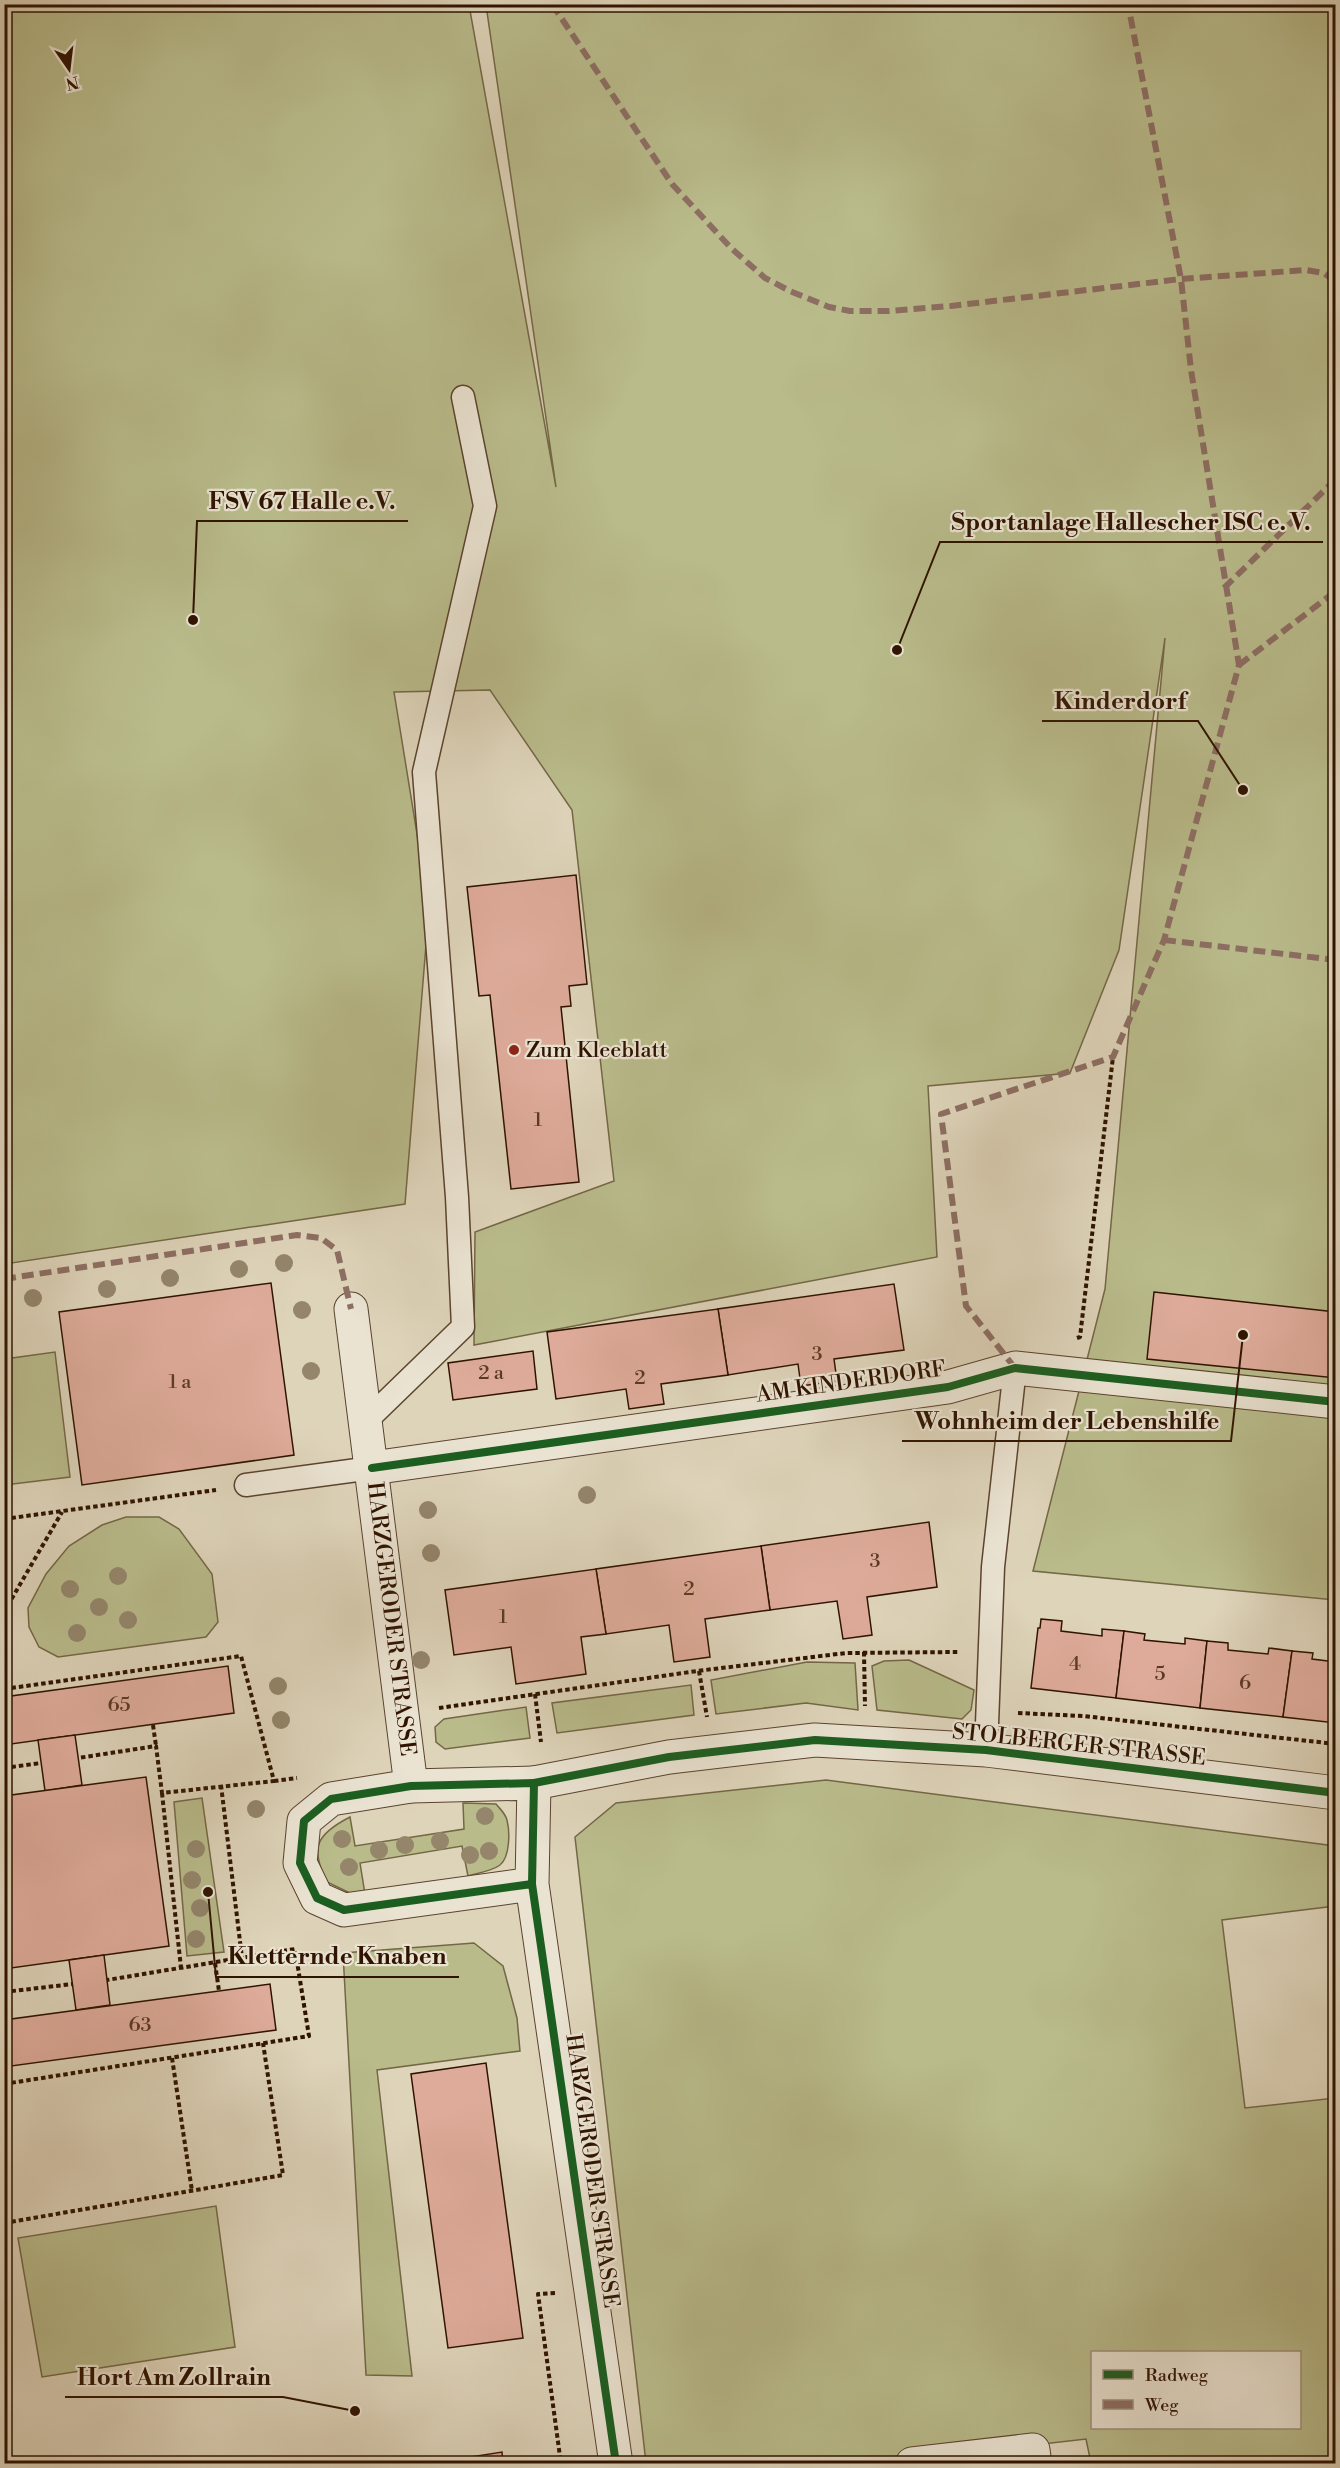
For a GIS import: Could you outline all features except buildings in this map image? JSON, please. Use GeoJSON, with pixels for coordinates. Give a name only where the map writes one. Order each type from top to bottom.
{"type":"FeatureCollection","features":[{"type":"Feature","properties":{"kind":"street","name":"HARZGERODER STRASSE"},"geometry":{"type":"LineString","coordinates":[[351,1309],[411,1786]]}},
{"type":"Feature","properties":{"kind":"street","name":"AM KINDERDORF"},"geometry":{"type":"LineString","coordinates":[[372,1468],[948,1388],[1015,1368],[1335,1402]]}},
{"type":"Feature","properties":{"kind":"street","name":"STOLBERGER STRASSE"},"geometry":{"type":"LineString","coordinates":[[534,1783],[669,1757],[815,1740],[986,1750],[1335,1793]]}},
{"type":"Feature","properties":{"kind":"street","name":"HARZGERODER STRASSE"},"geometry":{"type":"LineString","coordinates":[[532,1884],[344,1910],[317,1898],[300,1863],[304,1821],[331,1799],[411,1786],[534,1783],[532,1884],[616,2463]]}},
{"type":"Feature","properties":{"kind":"street"},"geometry":{"type":"LineString","coordinates":[[912,2463],[1033,2450],[1035,2463]]}},
{"type":"Feature","properties":{"kind":"lane"},"geometry":{"type":"LineString","coordinates":[[366,1421],[463,1327],[457,1197],[424,771],[485,506],[463,397]]}},
{"type":"Feature","properties":{"kind":"lane"},"geometry":{"type":"LineString","coordinates":[[986,1750],[993,1567],[1015,1368]]}},
{"type":"Feature","properties":{"kind":"lane"},"geometry":{"type":"LineString","coordinates":[[246,1485],[372,1468]]}},
{"type":"Feature","properties":{"kind":"path"},"geometry":{"type":"LineString","coordinates":[[1071,1341],[1080,1337],[1113,1057]]}},
{"type":"Feature","properties":{"kind":"path"},"geometry":{"type":"LineString","coordinates":[[4,1519],[246,1485]]}},
{"type":"Feature","properties":{"kind":"path"},"geometry":{"type":"LineString","coordinates":[[4,1612],[62,1512]]}},
{"type":"Feature","properties":{"kind":"path"},"geometry":{"type":"LineString","coordinates":[[402,1713],[699,1671],[864,1652],[949,1650],[989,1656]]}},
{"type":"Feature","properties":{"kind":"path"},"geometry":{"type":"LineString","coordinates":[[864,1652],[866,1713]]}},
{"type":"Feature","properties":{"kind":"path"},"geometry":{"type":"LineString","coordinates":[[4,1689],[242,1656],[274,1781],[162,1793]]}},
{"type":"Feature","properties":{"kind":"path"},"geometry":{"type":"LineString","coordinates":[[164,1666],[165,1675]]}},
{"type":"Feature","properties":{"kind":"path"},"geometry":{"type":"LineString","coordinates":[[699,1671],[707,1718]]}},
{"type":"Feature","properties":{"kind":"path"},"geometry":{"type":"LineString","coordinates":[[49,1682],[50,1691]]}},
{"type":"Feature","properties":{"kind":"path"},"geometry":{"type":"LineString","coordinates":[[535,1694],[541,1742]]}},
{"type":"Feature","properties":{"kind":"path"},"geometry":{"type":"LineString","coordinates":[[987,1712],[1083,1716],[1335,1744]]}},
{"type":"Feature","properties":{"kind":"path"},"geometry":{"type":"LineString","coordinates":[[153,1725],[181,1968]]}},
{"type":"Feature","properties":{"kind":"path"},"geometry":{"type":"LineString","coordinates":[[78,1758],[156,1746]]}},
{"type":"Feature","properties":{"kind":"path"},"geometry":{"type":"LineString","coordinates":[[4,1768],[41,1763]]}},
{"type":"Feature","properties":{"kind":"path"},"geometry":{"type":"LineString","coordinates":[[221,1785],[242,1958]]}},
{"type":"Feature","properties":{"kind":"path"},"geometry":{"type":"LineString","coordinates":[[4,2084],[309,2036],[295,1949],[107,1980]]}},
{"type":"Feature","properties":{"kind":"path"},"geometry":{"type":"LineString","coordinates":[[215,1963],[219,1991]]}},
{"type":"Feature","properties":{"kind":"path"},"geometry":{"type":"LineString","coordinates":[[4,1992],[73,1984]]}},
{"type":"Feature","properties":{"kind":"path"},"geometry":{"type":"LineString","coordinates":[[4,2223],[283,2175],[263,2043]]}},
{"type":"Feature","properties":{"kind":"path"},"geometry":{"type":"LineString","coordinates":[[172,2058],[192,2191]]}},
{"type":"Feature","properties":{"kind":"path"},"geometry":{"type":"LineString","coordinates":[[561,2463],[538,2294],[592,2289]]}},
{"type":"Feature","properties":{"kind":"green space"},"geometry":{"type":"Polygon","coordinates":[[[5,5],[469,5],[556,487],[486,5],[1335,5],[1335,1600],[1033,1571],[1105,1289],[1165,638],[1119,950],[1070,1073],[928,1086],[937,1257],[474,1345],[475,1232],[614,1181],[572,810],[490,690],[394,692],[429,908],[405,1204],[5,1264],[5,5]]]}},
{"type":"Feature","properties":{"kind":"green space"},"geometry":{"type":"Polygon","coordinates":[[[55,1352],[70,1477],[5,1485],[5,1359],[55,1352]]]}},
{"type":"Feature","properties":{"kind":"green space"},"geometry":{"type":"Polygon","coordinates":[[[126,1517],[159,1517],[179,1529],[212,1574],[218,1622],[206,1637],[58,1657],[39,1647],[29,1627],[28,1608],[46,1574],[69,1546],[102,1525],[126,1517]]]}},
{"type":"Feature","properties":{"kind":"green space"},"geometry":{"type":"Polygon","coordinates":[[[909,1660],[974,1690],[971,1710],[962,1719],[877,1710],[872,1666],[884,1661],[909,1660]]]}},
{"type":"Feature","properties":{"kind":"green space"},"geometry":{"type":"Polygon","coordinates":[[[807,1662],[855,1663],[858,1710],[806,1703],[716,1714],[711,1680],[807,1662]]]}},
{"type":"Feature","properties":{"kind":"green space"},"geometry":{"type":"Polygon","coordinates":[[[691,1685],[694,1715],[557,1733],[552,1703],[691,1685]]]}},
{"type":"Feature","properties":{"kind":"green space"},"geometry":{"type":"Polygon","coordinates":[[[526,1707],[530,1738],[445,1749],[436,1742],[435,1727],[444,1719],[526,1707]]]}},
{"type":"Feature","properties":{"kind":"green space"},"geometry":{"type":"Polygon","coordinates":[[[826,1780],[1335,1846],[1335,1906],[1222,1920],[1245,2108],[1335,2098],[1335,2463],[1091,2463],[1086,2439],[868,2464],[646,2463],[575,1837],[616,1803],[826,1780]]]}},
{"type":"Feature","properties":{"kind":"green space"},"geometry":{"type":"Polygon","coordinates":[[[202,1798],[224,1952],[187,1956],[174,1802],[202,1798]]]}},
{"type":"Feature","properties":{"kind":"green space"},"geometry":{"type":"Polygon","coordinates":[[[463,1803],[496,1804],[505,1815],[509,1831],[508,1844],[506,1856],[497,1867],[468,1876],[462,1846],[360,1863],[365,1894],[354,1895],[327,1882],[318,1859],[319,1843],[330,1829],[339,1823],[350,1817],[355,1846],[464,1829],[463,1803]]]}},
{"type":"Feature","properties":{"kind":"green space"},"geometry":{"type":"Polygon","coordinates":[[[474,1943],[503,1966],[517,2018],[520,2051],[377,2070],[412,2376],[366,2375],[343,1953],[474,1943]]]}},
{"type":"Feature","properties":{"kind":"green space"},"geometry":{"type":"Polygon","coordinates":[[[216,2206],[235,2347],[42,2377],[18,2238],[216,2206]]]}},
{"type":"Feature","properties":{"kind":"marked path"},"geometry":{"type":"LineString","coordinates":[[552,4],[672,184],[731,248],[765,278],[829,307],[850,311],[888,311],[951,306],[1181,279],[1306,270],[1324,273],[1336,282]]}},
{"type":"Feature","properties":{"kind":"marked path"},"geometry":{"type":"LineString","coordinates":[[1015,1368],[966,1306],[941,1114],[1113,1057],[1164,940],[1239,665],[1191,370],[1181,279],[1128,4]]}},
{"type":"Feature","properties":{"kind":"marked path"},"geometry":{"type":"LineString","coordinates":[[1224,588],[1336,479]]}},
{"type":"Feature","properties":{"kind":"marked path"},"geometry":{"type":"LineString","coordinates":[[1239,665],[1336,591]]}},
{"type":"Feature","properties":{"kind":"marked path"},"geometry":{"type":"LineString","coordinates":[[1164,940],[1336,960]]}},
{"type":"Feature","properties":{"kind":"marked path"},"geometry":{"type":"LineString","coordinates":[[4,1279],[297,1235],[321,1238],[337,1250],[351,1309]]}},
{"type":"Feature","properties":{"kind":"cycle path"},"geometry":{"type":"LineString","coordinates":[[372,1468],[948,1387],[1015,1368],[1336,1402]]}},
{"type":"Feature","properties":{"kind":"cycle path"},"geometry":{"type":"LineString","coordinates":[[534,1783],[669,1757],[815,1740],[986,1750],[1336,1793]]}},
{"type":"Feature","properties":{"kind":"cycle path"},"geometry":{"type":"LineString","coordinates":[[532,1884],[344,1910],[317,1898],[300,1863],[304,1821],[331,1799],[411,1786],[534,1783],[532,1884],[616,2464]]}},
{"type":"Feature","properties":{"kind":"place","name":"FSV 67 Halle e.V."},"geometry":{"type":"Point","coordinates":[193,620]}},
{"type":"Feature","properties":{"kind":"place","name":"Sportanlage Hallescher ISC e. V."},"geometry":{"type":"Point","coordinates":[897,650]}},
{"type":"Feature","properties":{"kind":"place","name":"Kinderdorf"},"geometry":{"type":"Point","coordinates":[1243,790]}},
{"type":"Feature","properties":{"kind":"place","name":"Zum Kleeblatt"},"geometry":{"type":"Point","coordinates":[514,1050]}},
{"type":"Feature","properties":{"kind":"place","name":"Wohnheim der Lebenshilfe"},"geometry":{"type":"Point","coordinates":[1243,1335]}},
{"type":"Feature","properties":{"kind":"place","name":"Kletternde Knaben"},"geometry":{"type":"Point","coordinates":[208,1892]}},
{"type":"Feature","properties":{"kind":"place","name":"Hort Am Zollrain"},"geometry":{"type":"Point","coordinates":[355,2411]}}]}
